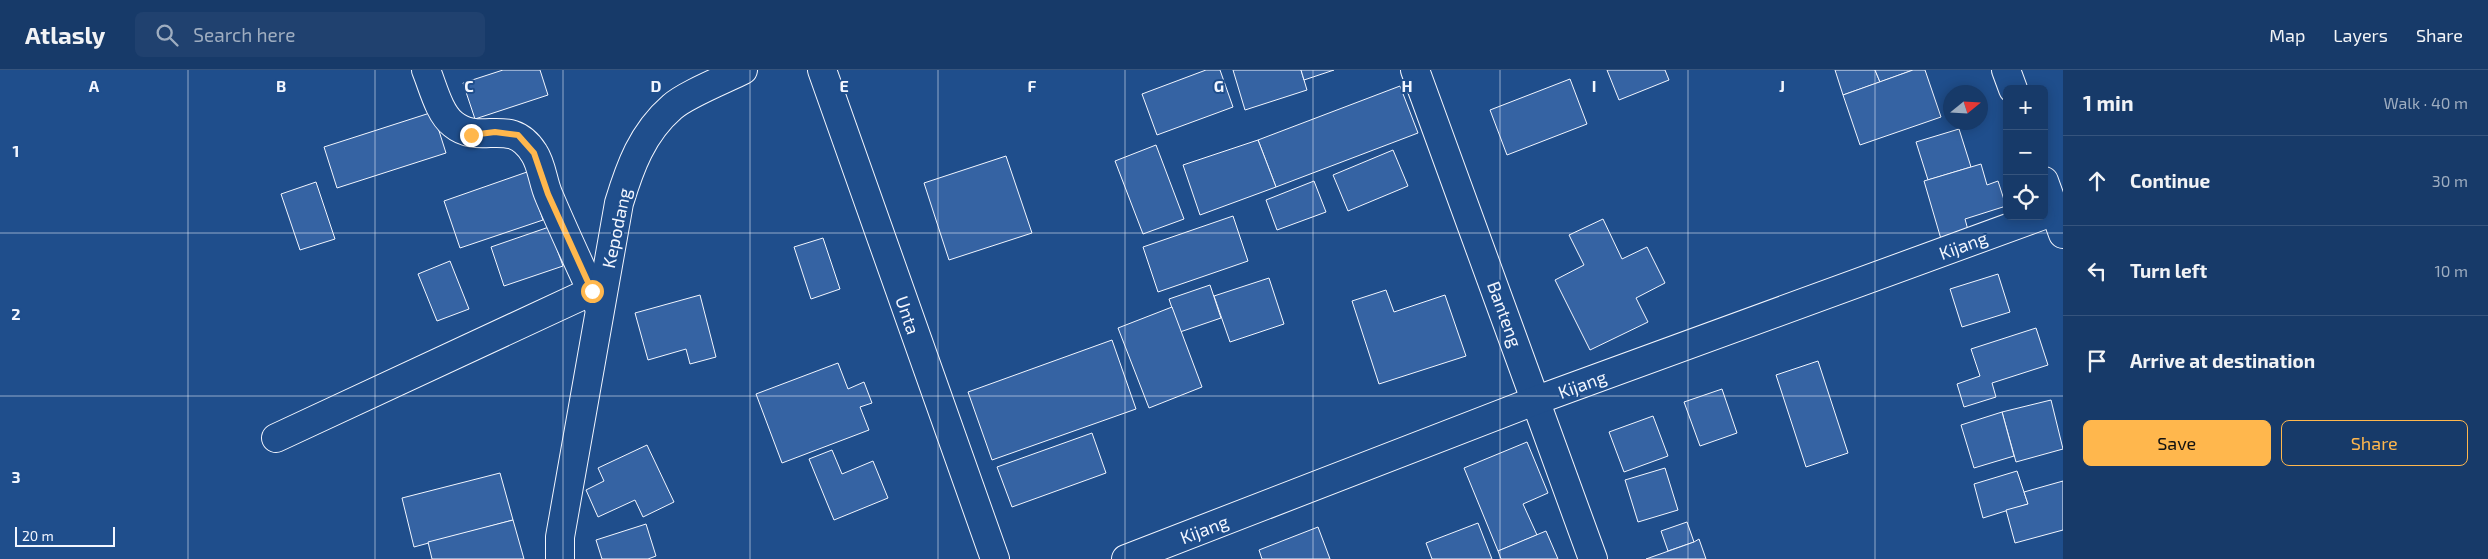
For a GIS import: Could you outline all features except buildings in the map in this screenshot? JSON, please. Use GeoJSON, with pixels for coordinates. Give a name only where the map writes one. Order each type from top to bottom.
{"type":"FeatureCollection","features":[{"type":"Feature","properties":{"kind":"street"},"geometry":{"type":"LineString","coordinates":[[276,438],[596,299],[548,194],[534,153],[518,135],[495,132],[471,135],[452,124],[440,104],[426,70]]}},
{"type":"Feature","properties":{"kind":"street","name":"Kepodang"},"geometry":{"type":"LineString","coordinates":[[560,559],[560,537],[596,299],[619,203],[634,157],[649,133],[672,106],[743,70]]}},
{"type":"Feature","properties":{"kind":"street","name":"Unta"},"geometry":{"type":"LineString","coordinates":[[822,70],[995,559]]}},
{"type":"Feature","properties":{"kind":"street","name":"Banteng"},"geometry":{"type":"LineString","coordinates":[[1416,70],[1593,559]]}},
{"type":"Feature","properties":{"kind":"street"},"geometry":{"type":"LineString","coordinates":[[2006,70],[2012,85]]}},
{"type":"Feature","properties":{"kind":"street"},"geometry":{"type":"LineString","coordinates":[[2048,197],[2053,217]]}},
{"type":"Feature","properties":{"kind":"street","name":"Kijang"},"geometry":{"type":"LineString","coordinates":[[1126,559],[1537,400],[2053,217]]}},
{"type":"Feature","properties":{"kind":"route"},"geometry":{"type":"LineString","coordinates":[[471,135],[495,132],[518,135],[534,153],[548,194],[592,291]]}}]}
